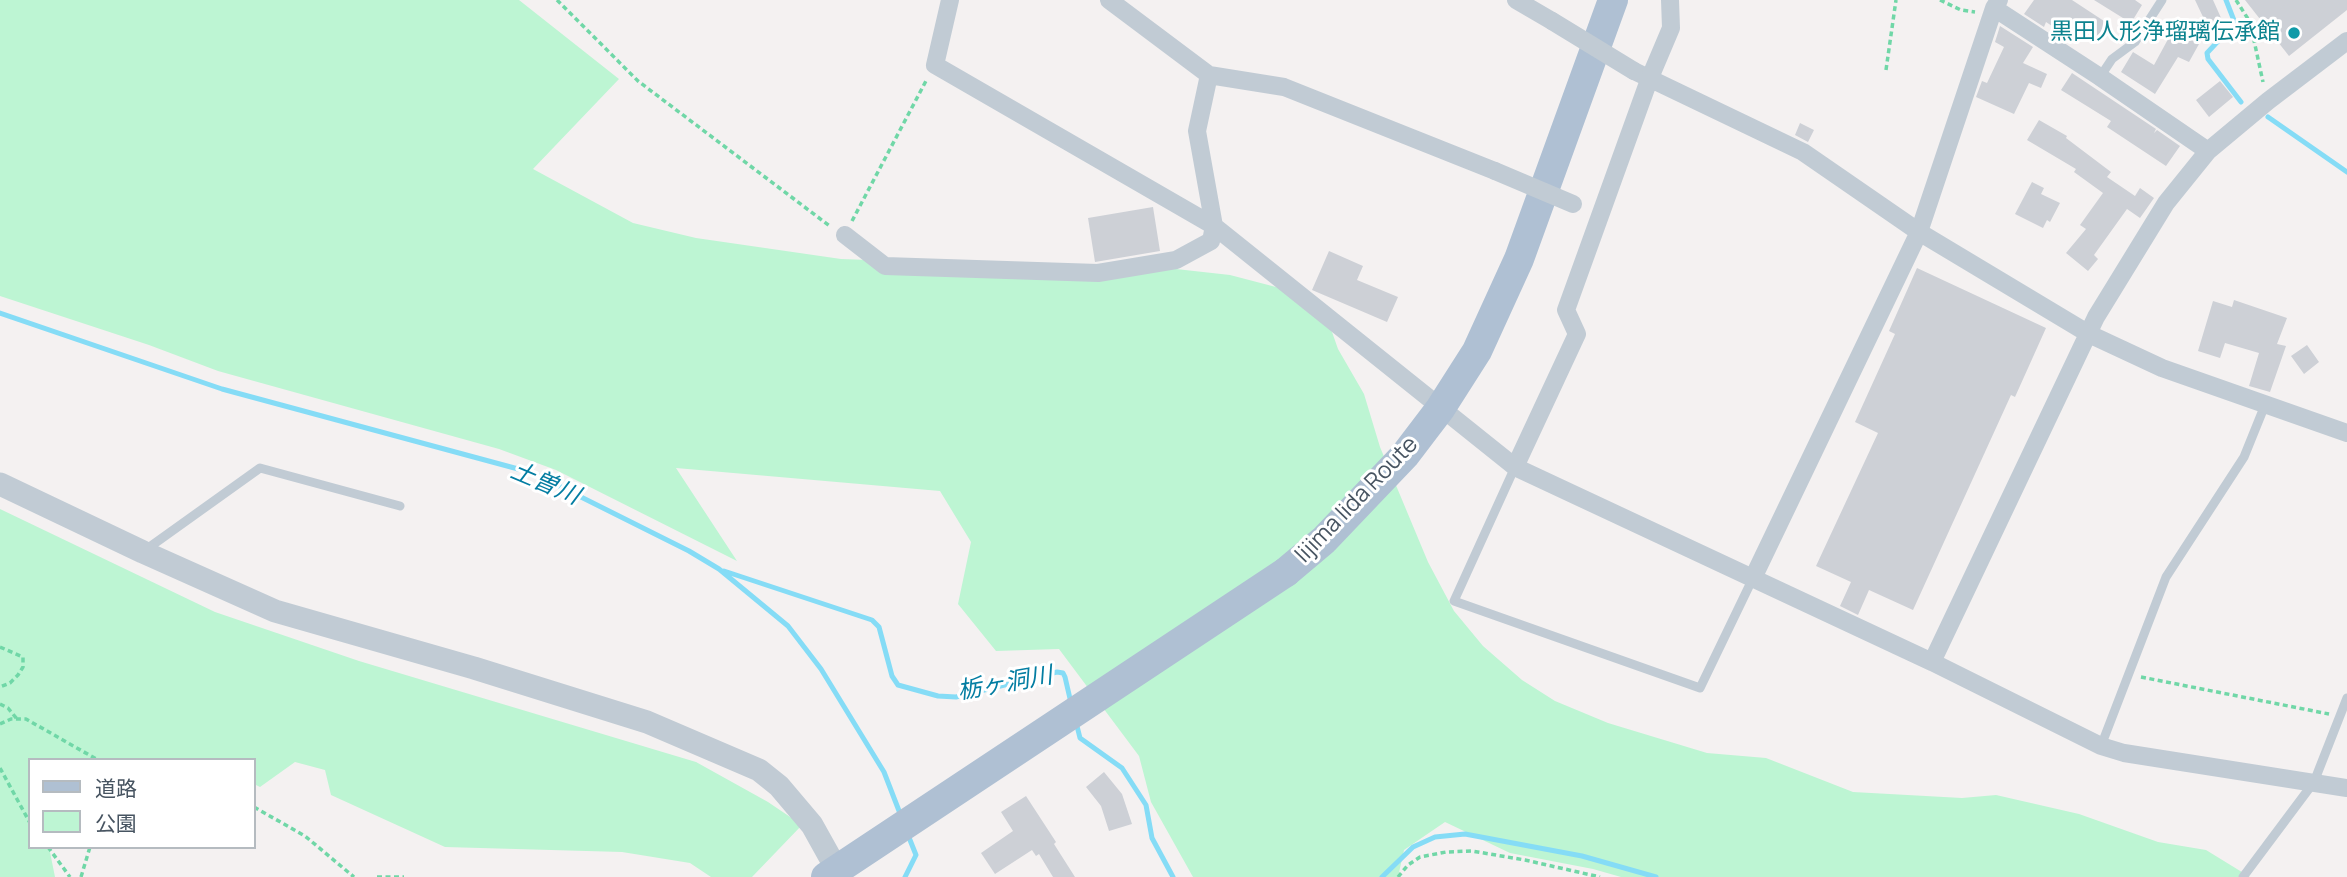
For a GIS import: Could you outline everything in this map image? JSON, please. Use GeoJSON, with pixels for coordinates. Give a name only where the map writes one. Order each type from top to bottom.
{"type":"FeatureCollection","features":[{"type":"Feature","properties":{"kind":"main road","name":"Iijima Iida Route"},"geometry":{"type":"LineString","coordinates":[[826,877],[1286,572],[1324,540],[1405,455],[1440,409],[1477,351],[1519,259],[1613,0]]}},
{"type":"Feature","properties":{"kind":"street"},"geometry":{"type":"LineString","coordinates":[[950,0],[935,65],[1214,226],[1515,467],[1932,662],[2101,746],[2124,753],[2347,788]]}},
{"type":"Feature","properties":{"kind":"street"},"geometry":{"type":"LineString","coordinates":[[1109,0],[1209,75],[1284,87],[1600,216]]}},
{"type":"Feature","properties":{"kind":"street"},"geometry":{"type":"LineString","coordinates":[[1516,0],[1548,12],[1642,76],[1803,152],[1919,232],[2089,334],[2162,368],[2347,433]]}},
{"type":"Feature","properties":{"kind":"street"},"geometry":{"type":"LineString","coordinates":[[1515,467],[1577,334],[1566,310],[1600,216],[1642,76],[1671,27],[1670,0]]}},
{"type":"Feature","properties":{"kind":"street"},"geometry":{"type":"LineString","coordinates":[[1753,578],[1919,232],[1996,4],[2208,151]]}},
{"type":"Feature","properties":{"kind":"street"},"geometry":{"type":"LineString","coordinates":[[1932,662],[2096,317],[2166,204],[2208,151],[2347,41]]}},
{"type":"Feature","properties":{"kind":"street"},"geometry":{"type":"LineString","coordinates":[[845,236],[885,265],[1098,273],[1176,260],[1211,242],[1214,226],[1197,131],[1209,75]]}},
{"type":"Feature","properties":{"kind":"street"},"geometry":{"type":"LineString","coordinates":[[0,484],[275,611],[647,722],[759,770],[779,786],[811,825],[841,877]]}},
{"type":"Feature","properties":{"kind":"lane"},"geometry":{"type":"LineString","coordinates":[[2100,76],[2112,59],[2135,42],[2162,0]]}},
{"type":"Feature","properties":{"kind":"lane"},"geometry":{"type":"LineString","coordinates":[[2101,746],[2166,577],[2244,457],[2265,405]]}},
{"type":"Feature","properties":{"kind":"lane"},"geometry":{"type":"LineString","coordinates":[[1515,467],[1454,601],[1700,688],[1753,578]]}},
{"type":"Feature","properties":{"kind":"lane"},"geometry":{"type":"LineString","coordinates":[[143,552],[260,468],[400,506]]}},
{"type":"Feature","properties":{"kind":"lane"},"geometry":{"type":"LineString","coordinates":[[2243,877],[2314,782],[2347,698]]}},
{"type":"Feature","properties":{"kind":"path"},"geometry":{"type":"LineString","coordinates":[[557,0],[638,81],[845,236],[935,65]]}},
{"type":"Feature","properties":{"kind":"path"},"geometry":{"type":"LineString","coordinates":[[1886,70],[1896,0]]}},
{"type":"Feature","properties":{"kind":"path"},"geometry":{"type":"LineString","coordinates":[[1940,0],[1961,10],[1974,12],[1996,4]]}},
{"type":"Feature","properties":{"kind":"path"},"geometry":{"type":"LineString","coordinates":[[2236,0],[2250,22],[2268,101]]}},
{"type":"Feature","properties":{"kind":"path"},"geometry":{"type":"LineString","coordinates":[[0,647],[23,657],[23,667],[10,683],[0,687]]}},
{"type":"Feature","properties":{"kind":"path"},"geometry":{"type":"LineString","coordinates":[[2129,675],[2339,716]]}},
{"type":"Feature","properties":{"kind":"path"},"geometry":{"type":"LineString","coordinates":[[0,704],[8,708],[17,719]]}},
{"type":"Feature","properties":{"kind":"path"},"geometry":{"type":"LineString","coordinates":[[0,724],[11,719],[26,719],[94,758]]}},
{"type":"Feature","properties":{"kind":"path"},"geometry":{"type":"LineString","coordinates":[[0,768],[28,819]]}},
{"type":"Feature","properties":{"kind":"path"},"geometry":{"type":"LineString","coordinates":[[256,808],[305,836],[354,877]]}},
{"type":"Feature","properties":{"kind":"path"},"geometry":{"type":"LineString","coordinates":[[49,849],[70,877]]}},
{"type":"Feature","properties":{"kind":"path"},"geometry":{"type":"LineString","coordinates":[[81,877],[89,849]]}},
{"type":"Feature","properties":{"kind":"path"},"geometry":{"type":"LineString","coordinates":[[1398,877],[1408,865],[1420,857],[1472,851],[1600,877]]}},
{"type":"Feature","properties":{"kind":"path"},"geometry":{"type":"LineString","coordinates":[[377,877],[404,877]]}},
{"type":"Feature","properties":{"kind":"green space"},"geometry":{"type":"Polygon","coordinates":[[[0,0],[519,0],[619,79],[533,169],[633,223],[696,238],[841,259],[1149,266],[1230,275],[1295,292],[1325,312],[1338,349],[1364,394],[1380,447],[1428,562],[1454,611],[1483,646],[1522,680],[1555,701],[1608,723],[1707,753],[1766,758],[1853,792],[1962,798],[1996,795],[2079,814],[2158,842],[2206,850],[2250,877],[1621,877],[1510,853],[1445,822],[1404,850],[1398,877],[1193,877],[1151,802],[1139,756],[1059,649],[996,651],[958,604],[971,542],[940,491],[676,468],[737,561],[556,470],[499,449],[218,371],[149,345],[0,296],[0,0]]]}},
{"type":"Feature","properties":{"kind":"green space"},"geometry":{"type":"Polygon","coordinates":[[[0,509],[215,612],[359,661],[696,762],[768,802],[802,825],[752,877],[711,877],[690,863],[622,852],[445,847],[331,795],[325,770],[295,762],[260,787],[256,785],[256,758],[28,758],[28,849],[49,849],[55,877],[0,877],[0,509]]]}},
{"type":"Feature","properties":{"kind":"building"},"geometry":{"type":"Polygon","coordinates":[[[2034,0],[2072,0],[2107,23],[2095,41],[2079,30],[2073,40],[2046,22],[2044,27],[2024,14],[2034,0]]]}},
{"type":"Feature","properties":{"kind":"building"},"geometry":{"type":"Polygon","coordinates":[[[2094,0],[2135,0],[2142,5],[2131,23],[2094,0]]]}},
{"type":"Feature","properties":{"kind":"building"},"geometry":{"type":"Polygon","coordinates":[[[2195,0],[2213,0],[2226,29],[2212,36],[2195,0]]]}},
{"type":"Feature","properties":{"kind":"building","name":"黒田人形浄瑠璃伝承館"},"geometry":{"type":"Polygon","coordinates":[[[2245,0],[2347,0],[2347,10],[2289,56],[2245,0]]]}},
{"type":"Feature","properties":{"kind":"building"},"geometry":{"type":"Polygon","coordinates":[[[2000,26],[2033,47],[2023,63],[2047,74],[2041,88],[2029,83],[2014,114],[1976,97],[1982,81],[1987,83],[2004,47],[1995,42],[2000,26]]]}},
{"type":"Feature","properties":{"kind":"building"},"geometry":{"type":"Polygon","coordinates":[[[2173,30],[2199,44],[2189,62],[2178,57],[2155,94],[2121,72],[2133,52],[2154,65],[2173,30]]]}},
{"type":"Feature","properties":{"kind":"building"},"geometry":{"type":"Polygon","coordinates":[[[2072,73],[2156,129],[2154,133],[2157,130],[2180,146],[2166,166],[2107,127],[2111,121],[2061,90],[2072,73]]]}},
{"type":"Feature","properties":{"kind":"building"},"geometry":{"type":"Polygon","coordinates":[[[2220,81],[2233,97],[2209,117],[2196,100],[2220,81]]]}},
{"type":"Feature","properties":{"kind":"building"},"geometry":{"type":"Polygon","coordinates":[[[2039,120],[2067,136],[2066,138],[2111,172],[2107,177],[2135,196],[2140,188],[2154,198],[2140,218],[2127,209],[2094,255],[2098,259],[2088,271],[2066,253],[2086,229],[2080,225],[2103,193],[2074,172],[2076,169],[2027,140],[2039,120]]]}},
{"type":"Feature","properties":{"kind":"building"},"geometry":{"type":"Polygon","coordinates":[[[1800,123],[1814,130],[1808,142],[1795,135],[1800,123]]]}},
{"type":"Feature","properties":{"kind":"building"},"geometry":{"type":"Polygon","coordinates":[[[2032,182],[2044,188],[2041,194],[2060,203],[2050,222],[2047,220],[2043,228],[2015,214],[2032,182]]]}},
{"type":"Feature","properties":{"kind":"building"},"geometry":{"type":"Polygon","coordinates":[[[1153,207],[1160,251],[1095,262],[1088,218],[1153,207]]]}},
{"type":"Feature","properties":{"kind":"building"},"geometry":{"type":"Polygon","coordinates":[[[1329,251],[1363,266],[1357,280],[1398,297],[1387,322],[1312,290],[1329,251]]]}},
{"type":"Feature","properties":{"kind":"building"},"geometry":{"type":"Polygon","coordinates":[[[1917,268],[2046,328],[2015,397],[2011,395],[1913,610],[1869,590],[1858,615],[1840,606],[1851,582],[1816,566],[1878,433],[1855,422],[1895,334],[1889,331],[1917,268]]]}},
{"type":"Feature","properties":{"kind":"building"},"geometry":{"type":"Polygon","coordinates":[[[2234,300],[2287,318],[2277,344],[2286,346],[2270,392],[2249,386],[2259,353],[2225,343],[2220,358],[2198,351],[2213,301],[2232,307],[2234,300]]]}},
{"type":"Feature","properties":{"kind":"building"},"geometry":{"type":"Polygon","coordinates":[[[2307,345],[2319,362],[2304,374],[2291,356],[2307,345]]]}},
{"type":"Feature","properties":{"kind":"building"},"geometry":{"type":"Polygon","coordinates":[[[1104,772],[1122,794],[1132,824],[1109,831],[1101,806],[1086,787],[1104,772]]]}},
{"type":"Feature","properties":{"kind":"building"},"geometry":{"type":"Polygon","coordinates":[[[1026,796],[1075,877],[1053,877],[1039,854],[1036,856],[1032,850],[995,874],[981,853],[1013,831],[1001,812],[1026,796]]]}},
{"type":"Feature","properties":{"kind":"waterway"},"geometry":{"type":"LineString","coordinates":[[2226,0],[2235,23],[2207,53],[2208,59],[2241,102]]}},
{"type":"Feature","properties":{"kind":"waterway"},"geometry":{"type":"LineString","coordinates":[[2268,117],[2347,172]]}},
{"type":"Feature","properties":{"kind":"waterway","name":"土曽川"},"geometry":{"type":"LineString","coordinates":[[0,313],[222,389],[533,473],[689,551],[719,569],[788,626],[821,669],[884,772],[901,816]]}},
{"type":"Feature","properties":{"kind":"waterway","name":"栃ヶ洞川"},"geometry":{"type":"LineString","coordinates":[[724,571],[872,620],[879,627],[892,676],[898,685],[938,696],[956,697],[1057,672],[1063,673],[1065,677],[1071,703]]}},
{"type":"Feature","properties":{"kind":"waterway","name":"栃ヶ洞川"},"geometry":{"type":"LineString","coordinates":[[1076,722],[1080,738],[1122,768],[1146,805],[1152,838],[1173,877]]}},
{"type":"Feature","properties":{"kind":"waterway","name":"栃ヶ洞川"},"geometry":{"type":"LineString","coordinates":[[1382,877],[1413,847],[1435,837],[1465,834],[1582,856],[1656,877]]}},
{"type":"Feature","properties":{"kind":"waterway","name":"土曽川"},"geometry":{"type":"LineString","coordinates":[[905,877],[916,855],[908,835]]}},
{"type":"Feature","properties":{"kind":"place","name":"黒田人形浄瑠璃伝承館"},"geometry":{"type":"Point","coordinates":[2294,33]}}]}
